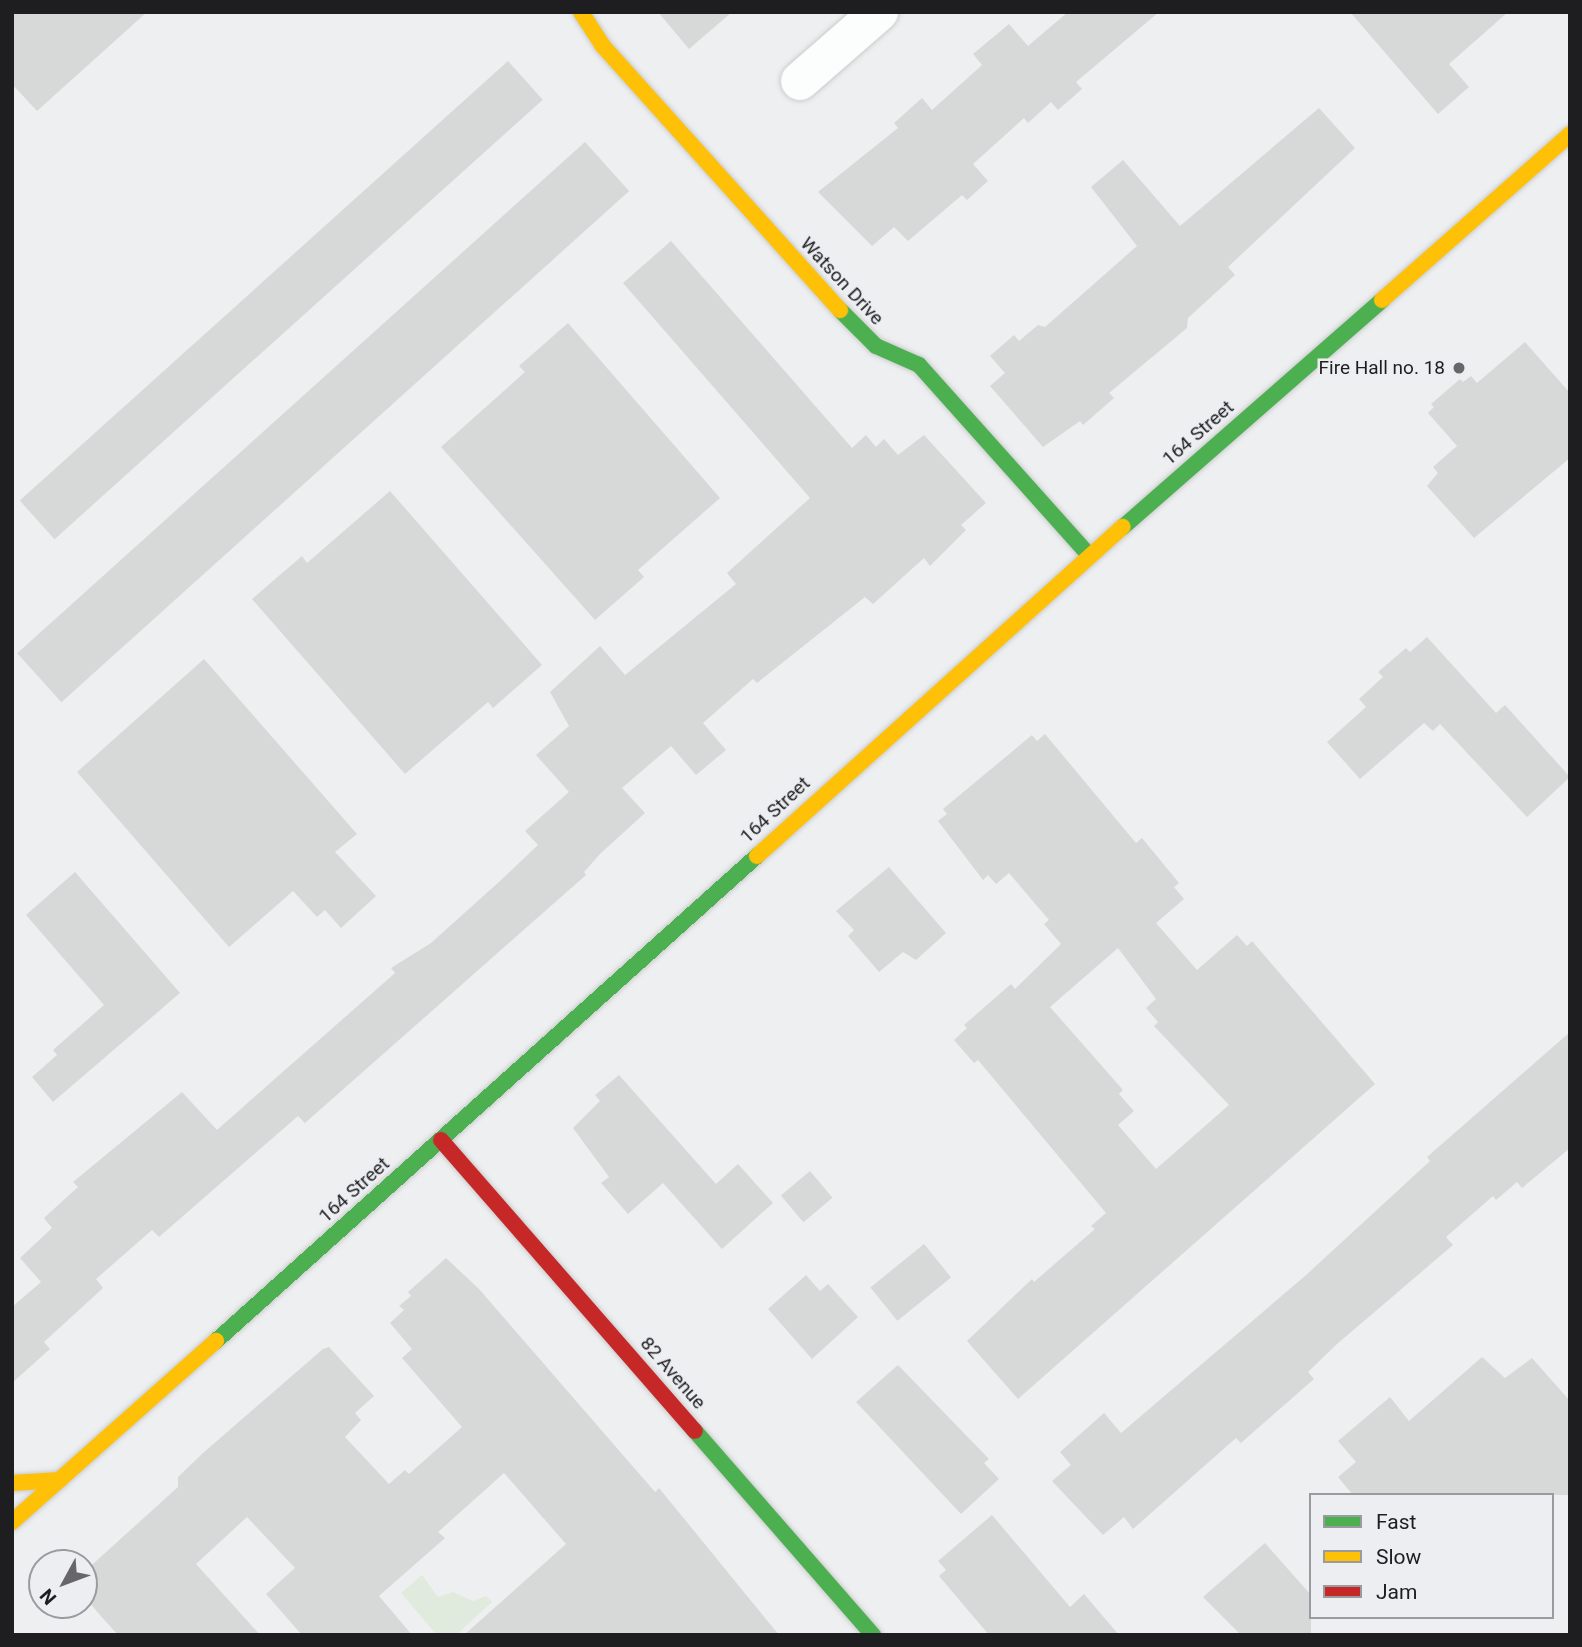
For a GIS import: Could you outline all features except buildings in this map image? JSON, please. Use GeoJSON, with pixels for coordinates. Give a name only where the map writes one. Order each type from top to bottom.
{"type":"FeatureCollection","features":[{"type":"Feature","properties":{"kind":"street","name":"Watson Drive"},"geometry":{"type":"LineString","coordinates":[[582,12],[603,46],[824,295],[876,346],[902,354],[919,365],[1090,556]]}},
{"type":"Feature","properties":{"kind":"street"},"geometry":{"type":"LineString","coordinates":[[800,81],[879,12]]}},
{"type":"Feature","properties":{"kind":"street","name":"164 Street"},"geometry":{"type":"LineString","coordinates":[[12,1522],[442,1140],[1090,556],[1570,134]]}},
{"type":"Feature","properties":{"kind":"street","name":"82 Avenue"},"geometry":{"type":"LineString","coordinates":[[442,1140],[873,1635]]}},
{"type":"Feature","properties":{"kind":"street"},"geometry":{"type":"LineString","coordinates":[[12,1483],[60,1480]]}},
{"type":"Feature","properties":{"kind":"shaded area"},"geometry":{"type":"Polygon","coordinates":[[[422,1575],[438,1597],[453,1592],[473,1601],[486,1596],[492,1602],[456,1635],[437,1635],[401,1593],[422,1575]]]}},
{"type":"Feature","properties":{"kind":"traffic: fast"},"geometry":{"type":"LineString","coordinates":[[1123,527],[1382,300]]}},
{"type":"Feature","properties":{"kind":"traffic: fast"},"geometry":{"type":"LineString","coordinates":[[840,310],[876,346],[919,365],[1090,556]]}},
{"type":"Feature","properties":{"kind":"traffic: fast"},"geometry":{"type":"LineString","coordinates":[[216,1341],[757,856]]}},
{"type":"Feature","properties":{"kind":"traffic: fast"},"geometry":{"type":"LineString","coordinates":[[695,1431],[873,1635]]}},
{"type":"Feature","properties":{"kind":"traffic: slow"},"geometry":{"type":"LineString","coordinates":[[581,12],[603,46],[840,310]]}},
{"type":"Feature","properties":{"kind":"traffic: slow"},"geometry":{"type":"LineString","coordinates":[[1382,300],[1570,134]]}},
{"type":"Feature","properties":{"kind":"traffic: slow"},"geometry":{"type":"LineString","coordinates":[[757,856],[1123,527]]}},
{"type":"Feature","properties":{"kind":"traffic: slow"},"geometry":{"type":"LineString","coordinates":[[12,1522],[216,1341]]}},
{"type":"Feature","properties":{"kind":"traffic: slow"},"geometry":{"type":"LineString","coordinates":[[12,1483],[60,1480]]}},
{"type":"Feature","properties":{"kind":"traffic: jam"},"geometry":{"type":"LineString","coordinates":[[441,1140],[695,1431]]}},
{"type":"Feature","properties":{"kind":"place","name":"Fire Hall no. 18"},"geometry":{"type":"Point","coordinates":[1459,368]}}]}
